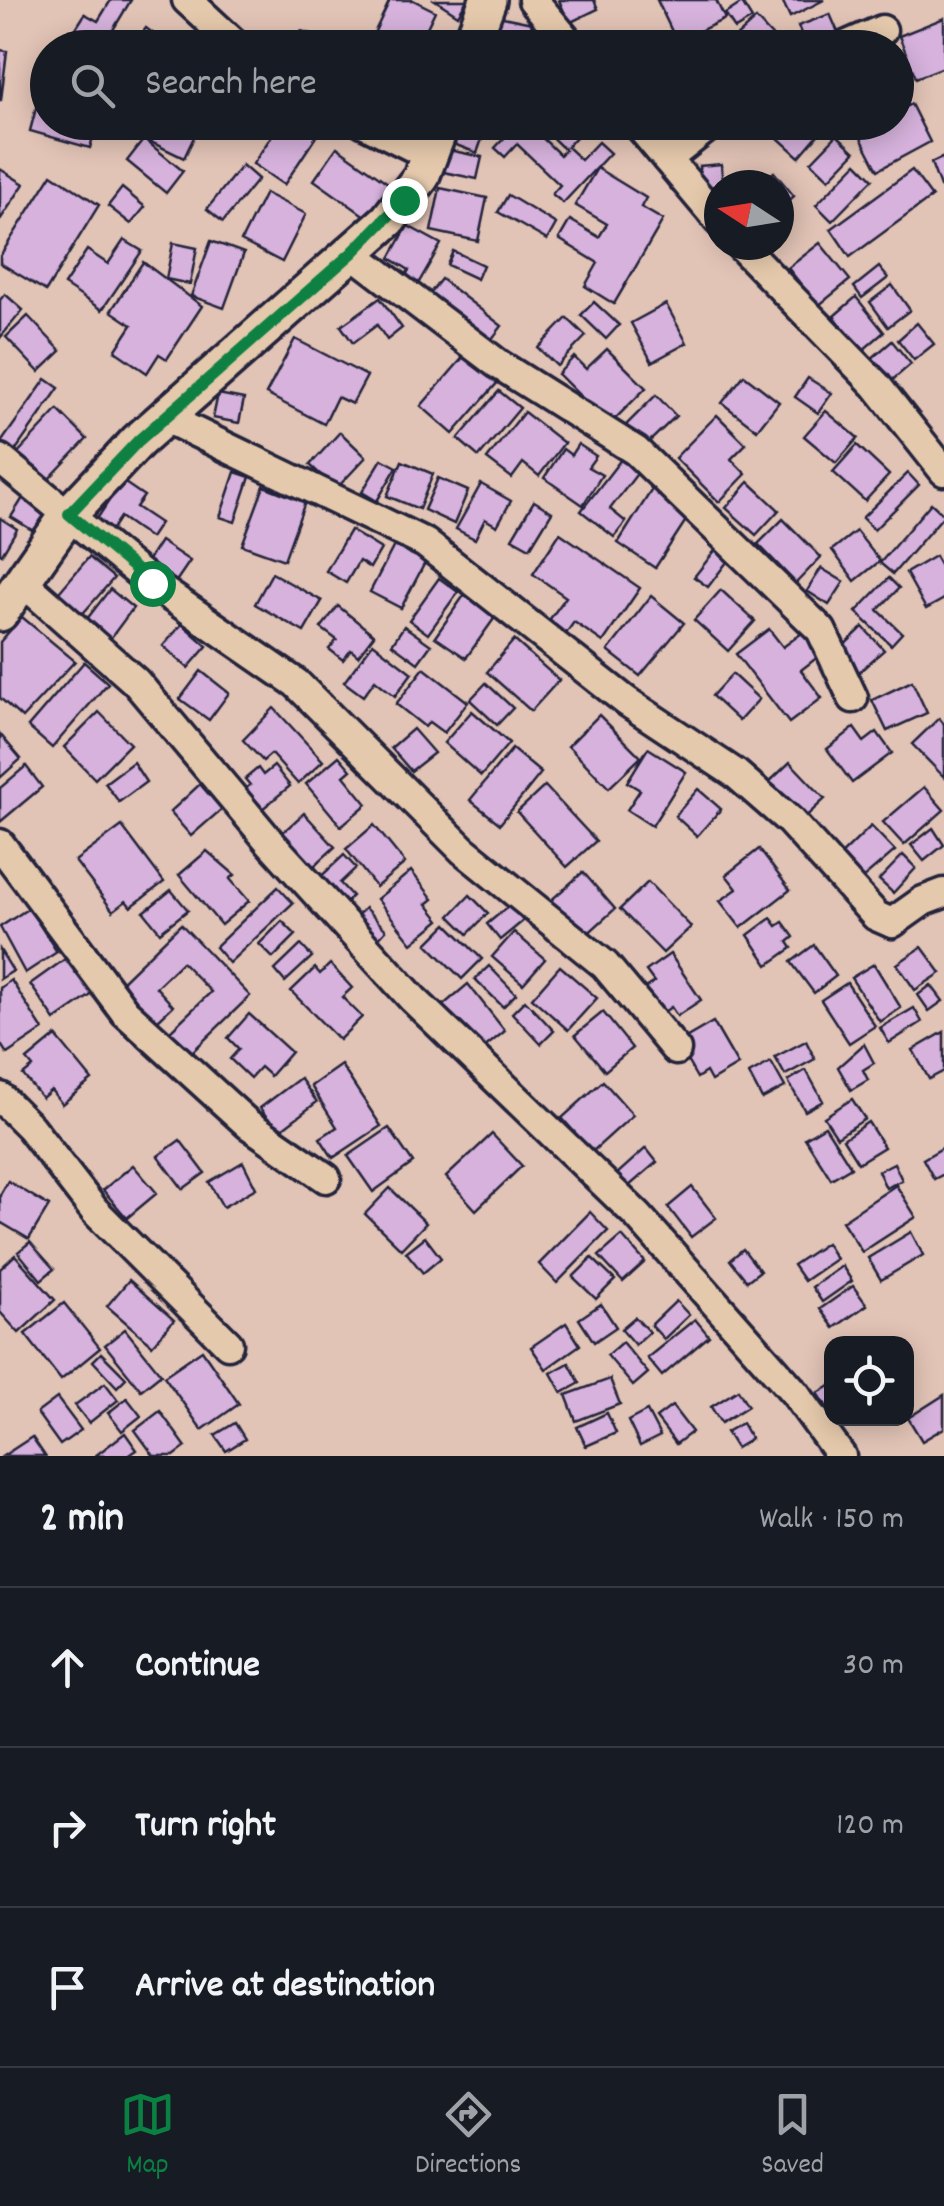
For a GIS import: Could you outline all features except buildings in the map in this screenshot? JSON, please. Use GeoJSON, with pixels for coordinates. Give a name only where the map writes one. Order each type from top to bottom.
{"type":"FeatureCollection","features":[{"type":"Feature","properties":{"kind":"street"},"geometry":{"type":"LineString","coordinates":[[187,0],[220,30]]}},
{"type":"Feature","properties":{"kind":"street"},"geometry":{"type":"LineString","coordinates":[[477,30],[488,0]]}},
{"type":"Feature","properties":{"kind":"street"},"geometry":{"type":"LineString","coordinates":[[532,0],[558,30]]}},
{"type":"Feature","properties":{"kind":"street"},"geometry":{"type":"LineString","coordinates":[[399,140],[431,156]]}},
{"type":"Feature","properties":{"kind":"street"},"geometry":{"type":"LineString","coordinates":[[0,613],[69,514],[164,417],[396,210],[431,156],[436,140]]}},
{"type":"Feature","properties":{"kind":"street"},"geometry":{"type":"LineString","coordinates":[[651,140],[704,203]]}},
{"type":"Feature","properties":{"kind":"street"},"geometry":{"type":"LineString","coordinates":[[667,159],[691,140]]}},
{"type":"Feature","properties":{"kind":"street"},"geometry":{"type":"LineString","coordinates":[[352,253],[498,364],[636,451],[821,630],[853,698]]}},
{"type":"Feature","properties":{"kind":"street"},"geometry":{"type":"LineString","coordinates":[[755,260],[876,385],[944,471]]}},
{"type":"Feature","properties":{"kind":"street"},"geometry":{"type":"LineString","coordinates":[[164,417],[425,542],[626,700],[736,774],[790,821],[876,916],[892,924],[923,901],[944,894]]}},
{"type":"Feature","properties":{"kind":"street"},"geometry":{"type":"LineString","coordinates":[[0,459],[152,583],[296,684],[463,850],[605,965],[676,1050]]}},
{"type":"Feature","properties":{"kind":"street"},"geometry":{"type":"LineString","coordinates":[[23,582],[136,682],[270,842],[413,999],[638,1216],[795,1393],[841,1456]]}},
{"type":"Feature","properties":{"kind":"street"},"geometry":{"type":"LineString","coordinates":[[0,844],[125,1012],[248,1124],[326,1178]]}},
{"type":"Feature","properties":{"kind":"street"},"geometry":{"type":"LineString","coordinates":[[0,1097],[30,1127],[95,1211],[228,1344]]}},
{"type":"Feature","properties":{"kind":"route"},"geometry":{"type":"LineString","coordinates":[[152,583],[69,514],[138,441],[352,253],[404,200]]}}]}
